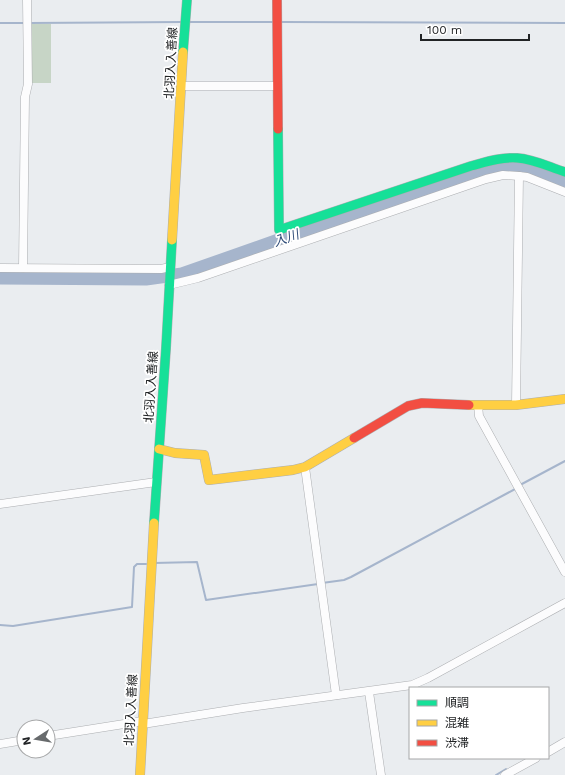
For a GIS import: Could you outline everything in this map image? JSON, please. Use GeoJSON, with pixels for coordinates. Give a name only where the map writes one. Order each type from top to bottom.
{"type":"FeatureCollection","features":[{"type":"Feature","properties":{"kind":"street"},"geometry":{"type":"LineString","coordinates":[[23,268],[25,104],[28,84],[27,0]]}},
{"type":"Feature","properties":{"kind":"street","name":"北羽入入善線"},"geometry":{"type":"LineString","coordinates":[[140,775],[156,482],[166,348],[187,0]]}},
{"type":"Feature","properties":{"kind":"street"},"geometry":{"type":"LineString","coordinates":[[277,0],[279,230],[464,168],[500,159],[518,158],[565,172]]}},
{"type":"Feature","properties":{"kind":"street"},"geometry":{"type":"LineString","coordinates":[[181,86],[277,86]]}},
{"type":"Feature","properties":{"kind":"street"},"geometry":{"type":"LineString","coordinates":[[169,284],[198,278],[486,179],[503,176],[527,177],[565,192]]}},
{"type":"Feature","properties":{"kind":"street"},"geometry":{"type":"LineString","coordinates":[[516,405],[519,176]]}},
{"type":"Feature","properties":{"kind":"street"},"geometry":{"type":"LineString","coordinates":[[0,268],[170,269]]}},
{"type":"Feature","properties":{"kind":"street"},"geometry":{"type":"LineString","coordinates":[[159,449],[175,453],[204,455],[209,480],[293,470],[305,467],[408,406],[422,403],[516,405],[565,399]]}},
{"type":"Feature","properties":{"kind":"street"},"geometry":{"type":"LineString","coordinates":[[478,405],[479,416],[565,572]]}},
{"type":"Feature","properties":{"kind":"street"},"geometry":{"type":"LineString","coordinates":[[305,467],[336,695]]}},
{"type":"Feature","properties":{"kind":"street"},"geometry":{"type":"LineString","coordinates":[[0,504],[156,482]]}},
{"type":"Feature","properties":{"kind":"street"},"geometry":{"type":"LineString","coordinates":[[56,735],[412,685],[428,678],[565,603]]}},
{"type":"Feature","properties":{"kind":"street"},"geometry":{"type":"LineString","coordinates":[[369,692],[381,775]]}},
{"type":"Feature","properties":{"kind":"street"},"geometry":{"type":"LineString","coordinates":[[0,744],[16,741]]}},
{"type":"Feature","properties":{"kind":"street"},"geometry":{"type":"LineString","coordinates":[[549,751],[565,742]]}},
{"type":"Feature","properties":{"kind":"street"},"geometry":{"type":"LineString","coordinates":[[505,775],[534,759]]}},
{"type":"Feature","properties":{"kind":"green space"},"geometry":{"type":"Polygon","coordinates":[[[29,24],[51,24],[51,83],[30,83],[29,24]]]}},
{"type":"Feature","properties":{"kind":"waterway"},"geometry":{"type":"LineString","coordinates":[[30,23],[182,22]]}},
{"type":"Feature","properties":{"kind":"waterway"},"geometry":{"type":"LineString","coordinates":[[190,22],[274,22]]}},
{"type":"Feature","properties":{"kind":"waterway"},"geometry":{"type":"LineString","coordinates":[[282,22],[565,23]]}},
{"type":"Feature","properties":{"kind":"waterway"},"geometry":{"type":"LineString","coordinates":[[0,23],[26,23]]}},
{"type":"Feature","properties":{"kind":"waterway","name":"入川"},"geometry":{"type":"LineString","coordinates":[[0,278],[146,279],[182,274],[346,216],[486,169],[507,166],[532,169],[565,181]]}},
{"type":"Feature","properties":{"kind":"waterway","name":"入川"},"geometry":{"type":"LineString","coordinates":[[283,233],[283,238]]}},
{"type":"Feature","properties":{"kind":"waterway"},"geometry":{"type":"LineString","coordinates":[[520,485],[565,461]]}},
{"type":"Feature","properties":{"kind":"waterway"},"geometry":{"type":"LineString","coordinates":[[322,583],[344,580],[351,577],[517,488]]}},
{"type":"Feature","properties":{"kind":"waterway"},"geometry":{"type":"LineString","coordinates":[[154,563],[197,562],[206,600],[318,584]]}},
{"type":"Feature","properties":{"kind":"waterway"},"geometry":{"type":"LineString","coordinates":[[0,625],[13,626],[132,607],[134,567],[137,564],[146,564]]}},
{"type":"Feature","properties":{"kind":"waterway"},"geometry":{"type":"LineString","coordinates":[[496,775],[506,769]]}},
{"type":"Feature","properties":{"kind":"traffic: fast"},"geometry":{"type":"LineString","coordinates":[[183,52],[187,0]]}},
{"type":"Feature","properties":{"kind":"traffic: fast"},"geometry":{"type":"LineString","coordinates":[[278,129],[279,230],[471,166],[494,160],[505,158],[523,159],[565,172]]}},
{"type":"Feature","properties":{"kind":"traffic: fast"},"geometry":{"type":"LineString","coordinates":[[154,523],[172,240]]}},
{"type":"Feature","properties":{"kind":"traffic: slow"},"geometry":{"type":"LineString","coordinates":[[172,240],[183,52]]}},
{"type":"Feature","properties":{"kind":"traffic: slow"},"geometry":{"type":"LineString","coordinates":[[469,405],[516,405],[565,399]]}},
{"type":"Feature","properties":{"kind":"traffic: slow"},"geometry":{"type":"LineString","coordinates":[[159,449],[175,453],[204,455],[209,480],[293,470],[305,467],[354,438]]}},
{"type":"Feature","properties":{"kind":"traffic: slow"},"geometry":{"type":"LineString","coordinates":[[140,775],[154,523]]}},
{"type":"Feature","properties":{"kind":"traffic: jam"},"geometry":{"type":"LineString","coordinates":[[277,0],[278,129]]}},
{"type":"Feature","properties":{"kind":"traffic: jam"},"geometry":{"type":"LineString","coordinates":[[354,438],[408,406],[422,403],[469,405]]}}]}
